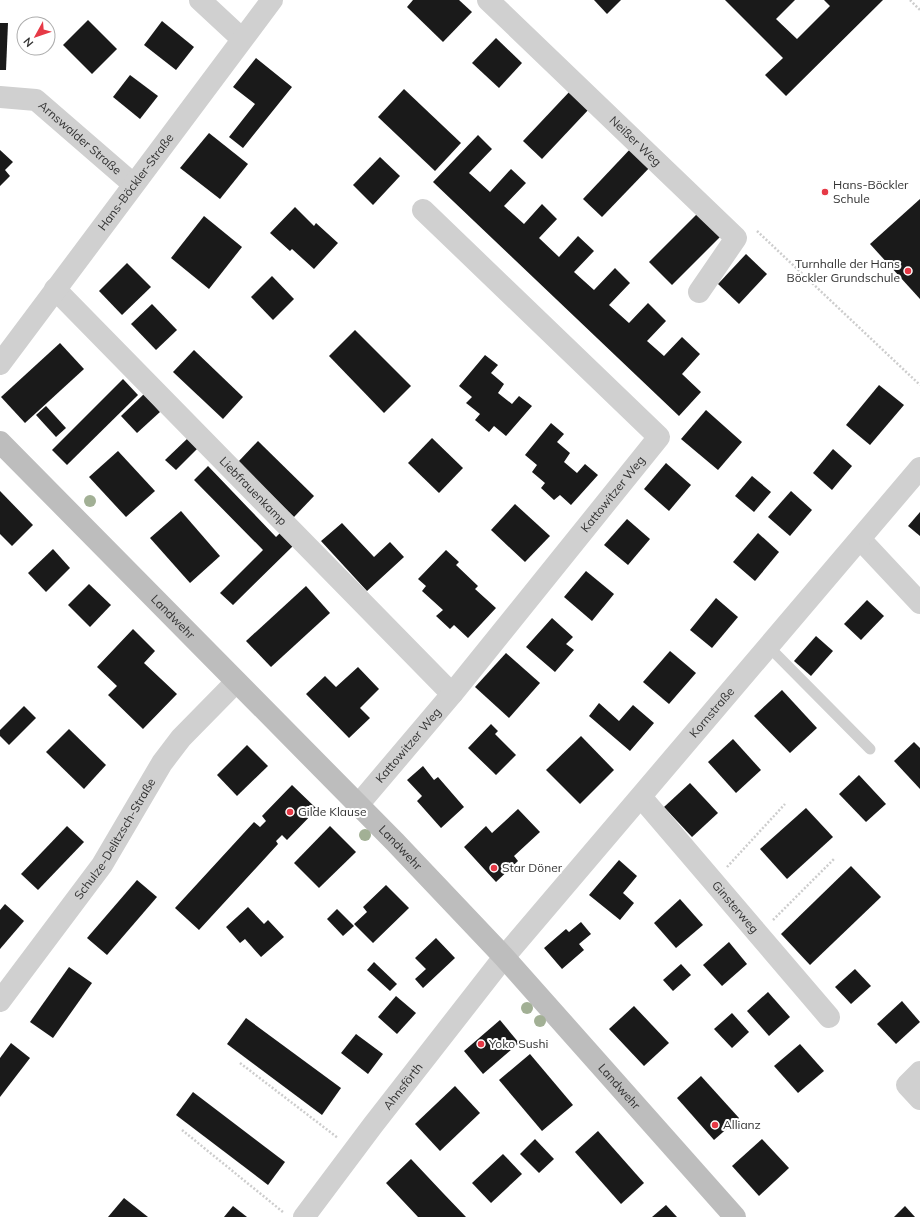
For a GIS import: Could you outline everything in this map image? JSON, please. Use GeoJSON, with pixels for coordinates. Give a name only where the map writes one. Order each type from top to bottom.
{"type":"FeatureCollection","features":[{"type":"Feature","properties":{"kind":"street"},"geometry":{"type":"LineString","coordinates":[[200,0],[242,39]]}},
{"type":"Feature","properties":{"kind":"street","name":"Hans-Böckler-Straße"},"geometry":{"type":"LineString","coordinates":[[0,364],[133,184],[272,0]]}},
{"type":"Feature","properties":{"kind":"street","name":"Neißer Weg"},"geometry":{"type":"LineString","coordinates":[[488,0],[736,238],[699,292]]}},
{"type":"Feature","properties":{"kind":"street","name":"Arnswalder Straße"},"geometry":{"type":"LineString","coordinates":[[0,97],[36,100],[133,184]]}},
{"type":"Feature","properties":{"kind":"street","name":"Kattowitzer Weg"},"geometry":{"type":"LineString","coordinates":[[358,805],[452,694],[660,438],[423,210]]}},
{"type":"Feature","properties":{"kind":"street","name":"Liebfrauenkamp"},"geometry":{"type":"LineString","coordinates":[[55,289],[452,694]]}},
{"type":"Feature","properties":{"kind":"street","name":"Landwehr"},"geometry":{"type":"LineString","coordinates":[[0,442],[358,805],[504,957],[735,1217]]}},
{"type":"Feature","properties":{"kind":"street","name":"Kornstraße"},"geometry":{"type":"LineString","coordinates":[[504,957],[920,468]]}},
{"type":"Feature","properties":{"kind":"street"},"geometry":{"type":"LineString","coordinates":[[860,539],[920,603]]}},
{"type":"Feature","properties":{"kind":"street","name":"Schulze-Delitzsch-Straße"},"geometry":{"type":"LineString","coordinates":[[0,1001],[102,865],[162,763],[181,738],[236,682]]}},
{"type":"Feature","properties":{"kind":"street","name":"Ginsterweg"},"geometry":{"type":"LineString","coordinates":[[641,797],[829,1017]]}},
{"type":"Feature","properties":{"kind":"street","name":"Ahnsförth"},"geometry":{"type":"LineString","coordinates":[[294,1215],[354,1150],[504,957]]}},
{"type":"Feature","properties":{"kind":"lane"},"geometry":{"type":"LineString","coordinates":[[768,646],[870,749]]}},
{"type":"Feature","properties":{"kind":"path"},"geometry":{"type":"LineString","coordinates":[[910,0],[920,10]]}},
{"type":"Feature","properties":{"kind":"path"},"geometry":{"type":"LineString","coordinates":[[713,882],[785,804]]}},
{"type":"Feature","properties":{"kind":"path"},"geometry":{"type":"LineString","coordinates":[[758,934],[834,859]]}},
{"type":"Feature","properties":{"kind":"path"},"geometry":{"type":"LineString","coordinates":[[240,1063],[354,1150]]}},
{"type":"Feature","properties":{"kind":"path"},"geometry":{"type":"LineString","coordinates":[[182,1130],[294,1215]]}},
{"type":"Feature","properties":{"kind":"building"},"geometry":{"type":"Polygon","coordinates":[[[413,0],[459,0],[472,12],[443,42],[407,7],[413,0]]]}},
{"type":"Feature","properties":{"kind":"building"},"geometry":{"type":"Polygon","coordinates":[[[594,0],[621,0],[607,14],[594,0]]]}},
{"type":"Feature","properties":{"kind":"building"},"geometry":{"type":"Polygon","coordinates":[[[725,0],[795,0],[776,19],[797,39],[830,6],[824,0],[883,0],[786,96],[765,75],[783,58],[725,0]]]}},
{"type":"Feature","properties":{"kind":"building"},"geometry":{"type":"Polygon","coordinates":[[[88,20],[117,49],[92,74],[63,45],[88,20]]]}},
{"type":"Feature","properties":{"kind":"building"},"geometry":{"type":"Polygon","coordinates":[[[162,21],[194,47],[176,70],[144,45],[162,21]]]}},
{"type":"Feature","properties":{"kind":"building"},"geometry":{"type":"Polygon","coordinates":[[[0,23],[8,23],[6,70],[0,70],[0,23]]]}},
{"type":"Feature","properties":{"kind":"building"},"geometry":{"type":"Polygon","coordinates":[[[496,38],[522,63],[499,88],[472,63],[496,38]]]}},
{"type":"Feature","properties":{"kind":"building"},"geometry":{"type":"Polygon","coordinates":[[[256,58],[292,87],[243,148],[229,137],[255,104],[233,87],[256,58]]]}},
{"type":"Feature","properties":{"kind":"building"},"geometry":{"type":"Polygon","coordinates":[[[130,75],[158,96],[140,119],[113,97],[130,75]]]}},
{"type":"Feature","properties":{"kind":"building"},"geometry":{"type":"Polygon","coordinates":[[[404,89],[461,143],[435,171],[378,117],[404,89]]]}},
{"type":"Feature","properties":{"kind":"building"},"geometry":{"type":"Polygon","coordinates":[[[571,90],[590,108],[542,159],[523,141],[571,90]]]}},
{"type":"Feature","properties":{"kind":"building"},"geometry":{"type":"Polygon","coordinates":[[[209,133],[248,164],[220,199],[180,168],[209,133]]]}},
{"type":"Feature","properties":{"kind":"building"},"geometry":{"type":"Polygon","coordinates":[[[478,135],[492,149],[469,173],[490,192],[511,169],[526,183],[504,206],[524,224],[542,204],[557,219],[539,238],[559,257],[578,236],[594,251],[574,272],[594,290],[615,268],[630,283],[609,305],[629,323],[648,303],[666,321],[647,341],[664,356],[682,337],[700,354],[682,374],[701,392],[679,416],[433,182],[478,135]]]}},
{"type":"Feature","properties":{"kind":"building"},"geometry":{"type":"Polygon","coordinates":[[[633,146],[653,164],[602,217],[583,199],[633,146]]]}},
{"type":"Feature","properties":{"kind":"building"},"geometry":{"type":"Polygon","coordinates":[[[0,150],[13,162],[5,170],[10,176],[0,186],[0,150]]]}},
{"type":"Feature","properties":{"kind":"building"},"geometry":{"type":"Polygon","coordinates":[[[380,157],[400,176],[373,205],[353,185],[380,157]]]}},
{"type":"Feature","properties":{"kind":"building","name":"Turnhalle der Hans Böckler Grundschule"},"geometry":{"type":"Polygon","coordinates":[[[920,199],[920,299],[870,244],[920,199]]]}},
{"type":"Feature","properties":{"kind":"building"},"geometry":{"type":"Polygon","coordinates":[[[295,207],[314,226],[316,223],[338,243],[314,269],[292,249],[290,251],[270,233],[295,207]]]}},
{"type":"Feature","properties":{"kind":"building"},"geometry":{"type":"Polygon","coordinates":[[[699,212],[722,235],[672,285],[649,262],[699,212]]]}},
{"type":"Feature","properties":{"kind":"building"},"geometry":{"type":"Polygon","coordinates":[[[204,216],[242,247],[209,289],[171,258],[204,216]]]}},
{"type":"Feature","properties":{"kind":"building"},"geometry":{"type":"Polygon","coordinates":[[[746,254],[767,274],[739,304],[718,284],[746,254]]]}},
{"type":"Feature","properties":{"kind":"building"},"geometry":{"type":"Polygon","coordinates":[[[127,263],[151,287],[122,315],[99,291],[127,263]]]}},
{"type":"Feature","properties":{"kind":"building"},"geometry":{"type":"Polygon","coordinates":[[[272,276],[294,299],[273,320],[251,297],[272,276]]]}},
{"type":"Feature","properties":{"kind":"building"},"geometry":{"type":"Polygon","coordinates":[[[152,304],[177,330],[156,350],[131,324],[152,304]]]}},
{"type":"Feature","properties":{"kind":"building"},"geometry":{"type":"Polygon","coordinates":[[[355,330],[411,386],[384,413],[329,356],[355,330]]]}},
{"type":"Feature","properties":{"kind":"building"},"geometry":{"type":"Polygon","coordinates":[[[60,343],[84,369],[25,423],[1,397],[60,343]]]}},
{"type":"Feature","properties":{"kind":"building"},"geometry":{"type":"Polygon","coordinates":[[[194,350],[243,397],[223,419],[173,372],[194,350]]]}},
{"type":"Feature","properties":{"kind":"building"},"geometry":{"type":"Polygon","coordinates":[[[485,355],[498,365],[491,373],[504,384],[498,393],[512,404],[519,396],[532,406],[506,436],[494,426],[489,432],[475,420],[480,414],[466,403],[472,397],[459,386],[485,355]]]}},
{"type":"Feature","properties":{"kind":"building"},"geometry":{"type":"Polygon","coordinates":[[[123,379],[138,395],[67,465],[52,450],[123,379]]]}},
{"type":"Feature","properties":{"kind":"building"},"geometry":{"type":"Polygon","coordinates":[[[879,385],[904,405],[870,445],[846,425],[879,385]]]}},
{"type":"Feature","properties":{"kind":"building"},"geometry":{"type":"Polygon","coordinates":[[[144,394],[160,412],[137,433],[121,416],[144,394]]]}},
{"type":"Feature","properties":{"kind":"building"},"geometry":{"type":"Polygon","coordinates":[[[46,406],[66,428],[56,437],[36,415],[46,406]]]}},
{"type":"Feature","properties":{"kind":"building"},"geometry":{"type":"Polygon","coordinates":[[[706,410],[742,442],[718,470],[681,439],[706,410]]]}},
{"type":"Feature","properties":{"kind":"building"},"geometry":{"type":"Polygon","coordinates":[[[551,423],[564,434],[557,442],[570,453],[564,462],[577,473],[585,464],[598,475],[571,505],[560,495],[554,500],[541,488],[545,483],[532,472],[537,465],[525,455],[551,423]]]}},
{"type":"Feature","properties":{"kind":"building"},"geometry":{"type":"Polygon","coordinates":[[[188,438],[198,448],[176,470],[165,460],[188,438]]]}},
{"type":"Feature","properties":{"kind":"building"},"geometry":{"type":"Polygon","coordinates":[[[432,438],[463,468],[439,493],[408,463],[432,438]]]}},
{"type":"Feature","properties":{"kind":"building"},"geometry":{"type":"Polygon","coordinates":[[[258,441],[314,496],[294,517],[238,462],[258,441]]]}},
{"type":"Feature","properties":{"kind":"building"},"geometry":{"type":"Polygon","coordinates":[[[833,449],[852,466],[832,490],[813,473],[833,449]]]}},
{"type":"Feature","properties":{"kind":"building"},"geometry":{"type":"Polygon","coordinates":[[[118,451],[155,491],[126,517],[89,477],[118,451]]]}},
{"type":"Feature","properties":{"kind":"building"},"geometry":{"type":"Polygon","coordinates":[[[666,463],[691,485],[669,511],[644,489],[666,463]]]}},
{"type":"Feature","properties":{"kind":"building"},"geometry":{"type":"Polygon","coordinates":[[[208,466],[276,537],[282,531],[295,544],[233,605],[220,593],[263,550],[194,480],[208,466]]]}},
{"type":"Feature","properties":{"kind":"building"},"geometry":{"type":"Polygon","coordinates":[[[752,476],[771,492],[754,512],[735,496],[752,476]]]}},
{"type":"Feature","properties":{"kind":"building"},"geometry":{"type":"Polygon","coordinates":[[[0,491],[33,525],[12,546],[0,534],[0,491]]]}},
{"type":"Feature","properties":{"kind":"building"},"geometry":{"type":"Polygon","coordinates":[[[791,491],[812,510],[790,536],[768,517],[791,491]]]}},
{"type":"Feature","properties":{"kind":"building"},"geometry":{"type":"Polygon","coordinates":[[[515,504],[550,536],[525,562],[491,530],[515,504]]]}},
{"type":"Feature","properties":{"kind":"building"},"geometry":{"type":"Polygon","coordinates":[[[181,511],[220,556],[190,583],[150,538],[181,511]]]}},
{"type":"Feature","properties":{"kind":"building"},"geometry":{"type":"Polygon","coordinates":[[[920,512],[920,536],[908,526],[920,512]]]}},
{"type":"Feature","properties":{"kind":"building"},"geometry":{"type":"Polygon","coordinates":[[[627,519],[650,539],[628,565],[604,545],[627,519]]]}},
{"type":"Feature","properties":{"kind":"building"},"geometry":{"type":"Polygon","coordinates":[[[342,523],[374,557],[390,542],[404,557],[367,591],[321,541],[342,523]]]}},
{"type":"Feature","properties":{"kind":"building"},"geometry":{"type":"Polygon","coordinates":[[[758,533],[779,552],[755,581],[733,562],[758,533]]]}},
{"type":"Feature","properties":{"kind":"building"},"geometry":{"type":"Polygon","coordinates":[[[53,549],[70,568],[46,592],[28,573],[53,549]]]}},
{"type":"Feature","properties":{"kind":"building"},"geometry":{"type":"Polygon","coordinates":[[[446,550],[459,562],[456,565],[478,586],[475,589],[496,608],[468,638],[454,625],[450,629],[436,616],[443,610],[422,591],[426,586],[418,579],[446,550]]]}},
{"type":"Feature","properties":{"kind":"building"},"geometry":{"type":"Polygon","coordinates":[[[586,571],[614,594],[592,621],[564,597],[586,571]]]}},
{"type":"Feature","properties":{"kind":"building"},"geometry":{"type":"Polygon","coordinates":[[[89,584],[111,605],[90,627],[68,605],[89,584]]]}},
{"type":"Feature","properties":{"kind":"building"},"geometry":{"type":"Polygon","coordinates":[[[306,586],[330,613],[271,667],[246,641],[306,586]]]}},
{"type":"Feature","properties":{"kind":"building"},"geometry":{"type":"Polygon","coordinates":[[[716,598],[738,617],[712,648],[690,630],[716,598]]]}},
{"type":"Feature","properties":{"kind":"building"},"geometry":{"type":"Polygon","coordinates":[[[867,600],[884,616],[861,640],[844,624],[867,600]]]}},
{"type":"Feature","properties":{"kind":"building"},"geometry":{"type":"Polygon","coordinates":[[[552,618],[573,637],[566,644],[574,650],[555,672],[526,647],[552,618]]]}},
{"type":"Feature","properties":{"kind":"building"},"geometry":{"type":"Polygon","coordinates":[[[133,629],[155,651],[144,663],[177,694],[143,729],[108,695],[117,686],[97,667],[133,629]]]}},
{"type":"Feature","properties":{"kind":"building"},"geometry":{"type":"Polygon","coordinates":[[[816,636],[833,651],[811,676],[794,661],[816,636]]]}},
{"type":"Feature","properties":{"kind":"building"},"geometry":{"type":"Polygon","coordinates":[[[670,651],[696,673],[669,704],[643,682],[670,651]]]}},
{"type":"Feature","properties":{"kind":"building"},"geometry":{"type":"Polygon","coordinates":[[[506,653],[540,683],[509,718],[475,687],[506,653]]]}},
{"type":"Feature","properties":{"kind":"building"},"geometry":{"type":"Polygon","coordinates":[[[358,667],[379,689],[360,708],[370,718],[349,738],[306,694],[325,676],[336,687],[358,667]]]}},
{"type":"Feature","properties":{"kind":"building"},"geometry":{"type":"Polygon","coordinates":[[[782,690],[817,728],[790,753],[754,716],[782,690]]]}},
{"type":"Feature","properties":{"kind":"building"},"geometry":{"type":"Polygon","coordinates":[[[599,703],[619,721],[633,705],[654,723],[630,751],[589,716],[599,703]]]}},
{"type":"Feature","properties":{"kind":"building"},"geometry":{"type":"Polygon","coordinates":[[[24,706],[36,718],[9,745],[0,736],[0,730],[24,706]]]}},
{"type":"Feature","properties":{"kind":"building"},"geometry":{"type":"Polygon","coordinates":[[[491,724],[498,731],[495,734],[516,755],[496,775],[468,748],[491,724]]]}},
{"type":"Feature","properties":{"kind":"building"},"geometry":{"type":"Polygon","coordinates":[[[69,729],[106,765],[84,789],[46,752],[69,729]]]}},
{"type":"Feature","properties":{"kind":"building"},"geometry":{"type":"Polygon","coordinates":[[[581,736],[614,770],[580,804],[546,770],[581,736]]]}},
{"type":"Feature","properties":{"kind":"building"},"geometry":{"type":"Polygon","coordinates":[[[733,739],[761,770],[736,793],[708,762],[733,739]]]}},
{"type":"Feature","properties":{"kind":"building"},"geometry":{"type":"Polygon","coordinates":[[[914,742],[920,748],[920,789],[894,761],[914,742]]]}},
{"type":"Feature","properties":{"kind":"building"},"geometry":{"type":"Polygon","coordinates":[[[247,745],[268,766],[237,796],[217,775],[247,745]]]}},
{"type":"Feature","properties":{"kind":"building"},"geometry":{"type":"Polygon","coordinates":[[[423,766],[434,780],[438,777],[464,807],[441,828],[417,801],[422,796],[407,780],[423,766]]]}},
{"type":"Feature","properties":{"kind":"building"},"geometry":{"type":"Polygon","coordinates":[[[859,775],[886,804],[866,822],[839,794],[859,775]]]}},
{"type":"Feature","properties":{"kind":"building"},"geometry":{"type":"Polygon","coordinates":[[[690,783],[718,813],[692,837],[664,807],[690,783]]]}},
{"type":"Feature","properties":{"kind":"building"},"geometry":{"type":"Polygon","coordinates":[[[292,785],[317,809],[287,840],[282,835],[276,841],[278,844],[199,930],[175,908],[254,822],[260,827],[266,821],[262,816],[292,785]]]}},
{"type":"Feature","properties":{"kind":"building"},"geometry":{"type":"Polygon","coordinates":[[[806,808],[833,837],[787,879],[760,849],[806,808]]]}},
{"type":"Feature","properties":{"kind":"building"},"geometry":{"type":"Polygon","coordinates":[[[518,809],[540,832],[514,856],[518,861],[496,882],[464,847],[486,826],[492,833],[518,809]]]}},
{"type":"Feature","properties":{"kind":"building"},"geometry":{"type":"Polygon","coordinates":[[[67,826],[84,842],[38,890],[21,874],[67,826]]]}},
{"type":"Feature","properties":{"kind":"building"},"geometry":{"type":"Polygon","coordinates":[[[330,826],[356,852],[319,888],[294,863],[330,826]]]}},
{"type":"Feature","properties":{"kind":"building"},"geometry":{"type":"Polygon","coordinates":[[[619,860],[637,876],[623,893],[634,903],[620,920],[589,895],[619,860]]]}},
{"type":"Feature","properties":{"kind":"building"},"geometry":{"type":"Polygon","coordinates":[[[851,866],[881,897],[810,965],[781,934],[851,866]]]}},
{"type":"Feature","properties":{"kind":"building"},"geometry":{"type":"Polygon","coordinates":[[[137,880],[157,897],[107,955],[87,938],[137,880]]]}},
{"type":"Feature","properties":{"kind":"building"},"geometry":{"type":"Polygon","coordinates":[[[386,885],[409,908],[373,943],[354,924],[367,912],[363,907],[386,885]]]}},
{"type":"Feature","properties":{"kind":"building"},"geometry":{"type":"Polygon","coordinates":[[[680,899],[703,925],[676,948],[654,923],[680,899]]]}},
{"type":"Feature","properties":{"kind":"building"},"geometry":{"type":"Polygon","coordinates":[[[5,904],[24,921],[0,949],[0,910],[5,904]]]}},
{"type":"Feature","properties":{"kind":"building"},"geometry":{"type":"Polygon","coordinates":[[[248,907],[264,924],[268,920],[284,937],[261,957],[245,939],[240,943],[226,927],[248,907]]]}},
{"type":"Feature","properties":{"kind":"building"},"geometry":{"type":"Polygon","coordinates":[[[337,909],[354,926],[343,936],[327,919],[337,909]]]}},
{"type":"Feature","properties":{"kind":"building"},"geometry":{"type":"Polygon","coordinates":[[[581,922],[591,934],[579,944],[584,950],[562,969],[544,948],[566,929],[569,932],[581,922]]]}},
{"type":"Feature","properties":{"kind":"building"},"geometry":{"type":"Polygon","coordinates":[[[436,938],[455,958],[423,988],[415,979],[426,969],[415,958],[436,938]]]}},
{"type":"Feature","properties":{"kind":"building"},"geometry":{"type":"Polygon","coordinates":[[[729,942],[747,964],[722,986],[703,965],[729,942]]]}},
{"type":"Feature","properties":{"kind":"building"},"geometry":{"type":"Polygon","coordinates":[[[374,962],[397,984],[390,991],[367,970],[374,962]]]}},
{"type":"Feature","properties":{"kind":"building"},"geometry":{"type":"Polygon","coordinates":[[[681,964],[691,975],[673,991],[663,980],[681,964]]]}},
{"type":"Feature","properties":{"kind":"building"},"geometry":{"type":"Polygon","coordinates":[[[69,967],[92,983],[53,1038],[30,1022],[69,967]]]}},
{"type":"Feature","properties":{"kind":"building"},"geometry":{"type":"Polygon","coordinates":[[[855,969],[871,986],[851,1004],[835,987],[855,969]]]}},
{"type":"Feature","properties":{"kind":"building"},"geometry":{"type":"Polygon","coordinates":[[[768,992],[790,1017],[769,1036],[747,1011],[768,992]]]}},
{"type":"Feature","properties":{"kind":"building"},"geometry":{"type":"Polygon","coordinates":[[[396,996],[416,1013],[397,1034],[378,1017],[396,996]]]}},
{"type":"Feature","properties":{"kind":"building"},"geometry":{"type":"Polygon","coordinates":[[[902,1001],[920,1022],[896,1044],[877,1024],[902,1001]]]}},
{"type":"Feature","properties":{"kind":"building"},"geometry":{"type":"Polygon","coordinates":[[[634,1006],[669,1043],[644,1066],[609,1029],[634,1006]]]}},
{"type":"Feature","properties":{"kind":"building"},"geometry":{"type":"Polygon","coordinates":[[[732,1013],[749,1032],[732,1048],[714,1029],[732,1013]]]}},
{"type":"Feature","properties":{"kind":"building"},"geometry":{"type":"Polygon","coordinates":[[[246,1018],[341,1088],[322,1115],[227,1044],[246,1018]]]}},
{"type":"Feature","properties":{"kind":"building"},"geometry":{"type":"Polygon","coordinates":[[[500,1020],[519,1043],[483,1074],[464,1051],[500,1020]]]}},
{"type":"Feature","properties":{"kind":"building"},"geometry":{"type":"Polygon","coordinates":[[[356,1034],[383,1054],[368,1074],[341,1053],[356,1034]]]}},
{"type":"Feature","properties":{"kind":"building"},"geometry":{"type":"Polygon","coordinates":[[[11,1043],[30,1058],[0,1097],[0,1058],[11,1043]]]}},
{"type":"Feature","properties":{"kind":"building"},"geometry":{"type":"Polygon","coordinates":[[[800,1044],[824,1071],[798,1093],[774,1066],[800,1044]]]}},
{"type":"Feature","properties":{"kind":"building"},"geometry":{"type":"Polygon","coordinates":[[[530,1054],[573,1105],[542,1131],[499,1080],[530,1054]]]}},
{"type":"Feature","properties":{"kind":"building"},"geometry":{"type":"Polygon","coordinates":[[[701,1076],[739,1118],[714,1140],[677,1098],[701,1076]]]}},
{"type":"Feature","properties":{"kind":"building"},"geometry":{"type":"Polygon","coordinates":[[[455,1086],[480,1113],[440,1151],[415,1124],[455,1086]]]}},
{"type":"Feature","properties":{"kind":"building"},"geometry":{"type":"Polygon","coordinates":[[[193,1092],[285,1162],[268,1185],[176,1115],[193,1092]]]}},
{"type":"Feature","properties":{"kind":"building"},"geometry":{"type":"Polygon","coordinates":[[[598,1131],[644,1183],[621,1204],[575,1152],[598,1131]]]}},
{"type":"Feature","properties":{"kind":"building"},"geometry":{"type":"Polygon","coordinates":[[[535,1139],[554,1159],[539,1173],[520,1154],[535,1139]]]}},
{"type":"Feature","properties":{"kind":"building"},"geometry":{"type":"Polygon","coordinates":[[[762,1139],[789,1168],[759,1196],[732,1166],[762,1139]]]}},
{"type":"Feature","properties":{"kind":"building"},"geometry":{"type":"Polygon","coordinates":[[[503,1154],[522,1174],[491,1203],[472,1183],[503,1154]]]}},
{"type":"Feature","properties":{"kind":"building"},"geometry":{"type":"Polygon","coordinates":[[[411,1159],[466,1217],[418,1217],[386,1183],[411,1159]]]}},
{"type":"Feature","properties":{"kind":"building"},"geometry":{"type":"Polygon","coordinates":[[[124,1198],[148,1217],[108,1217],[124,1198]]]}},
{"type":"Feature","properties":{"kind":"building"},"geometry":{"type":"Polygon","coordinates":[[[666,1205],[677,1217],[652,1217],[666,1205]]]}},
{"type":"Feature","properties":{"kind":"building"},"geometry":{"type":"Polygon","coordinates":[[[233,1206],[247,1217],[224,1217],[233,1206]]]}},
{"type":"Feature","properties":{"kind":"building"},"geometry":{"type":"Polygon","coordinates":[[[905,1206],[915,1217],[894,1217],[905,1206]]]}},
{"type":"Feature","properties":{"kind":"place","name":"Hans-Böckler Schule"},"geometry":{"type":"Point","coordinates":[825,192]}},
{"type":"Feature","properties":{"kind":"place","name":"Turnhalle der Hans Böckler Grundschule"},"geometry":{"type":"Point","coordinates":[908,271]}},
{"type":"Feature","properties":{"kind":"place","name":"Gilde Klause"},"geometry":{"type":"Point","coordinates":[290,812]}},
{"type":"Feature","properties":{"kind":"place","name":"Star Döner"},"geometry":{"type":"Point","coordinates":[494,868]}},
{"type":"Feature","properties":{"kind":"place","name":"Yoko Sushi"},"geometry":{"type":"Point","coordinates":[481,1044]}},
{"type":"Feature","properties":{"kind":"place","name":"Allianz"},"geometry":{"type":"Point","coordinates":[715,1125]}}]}
